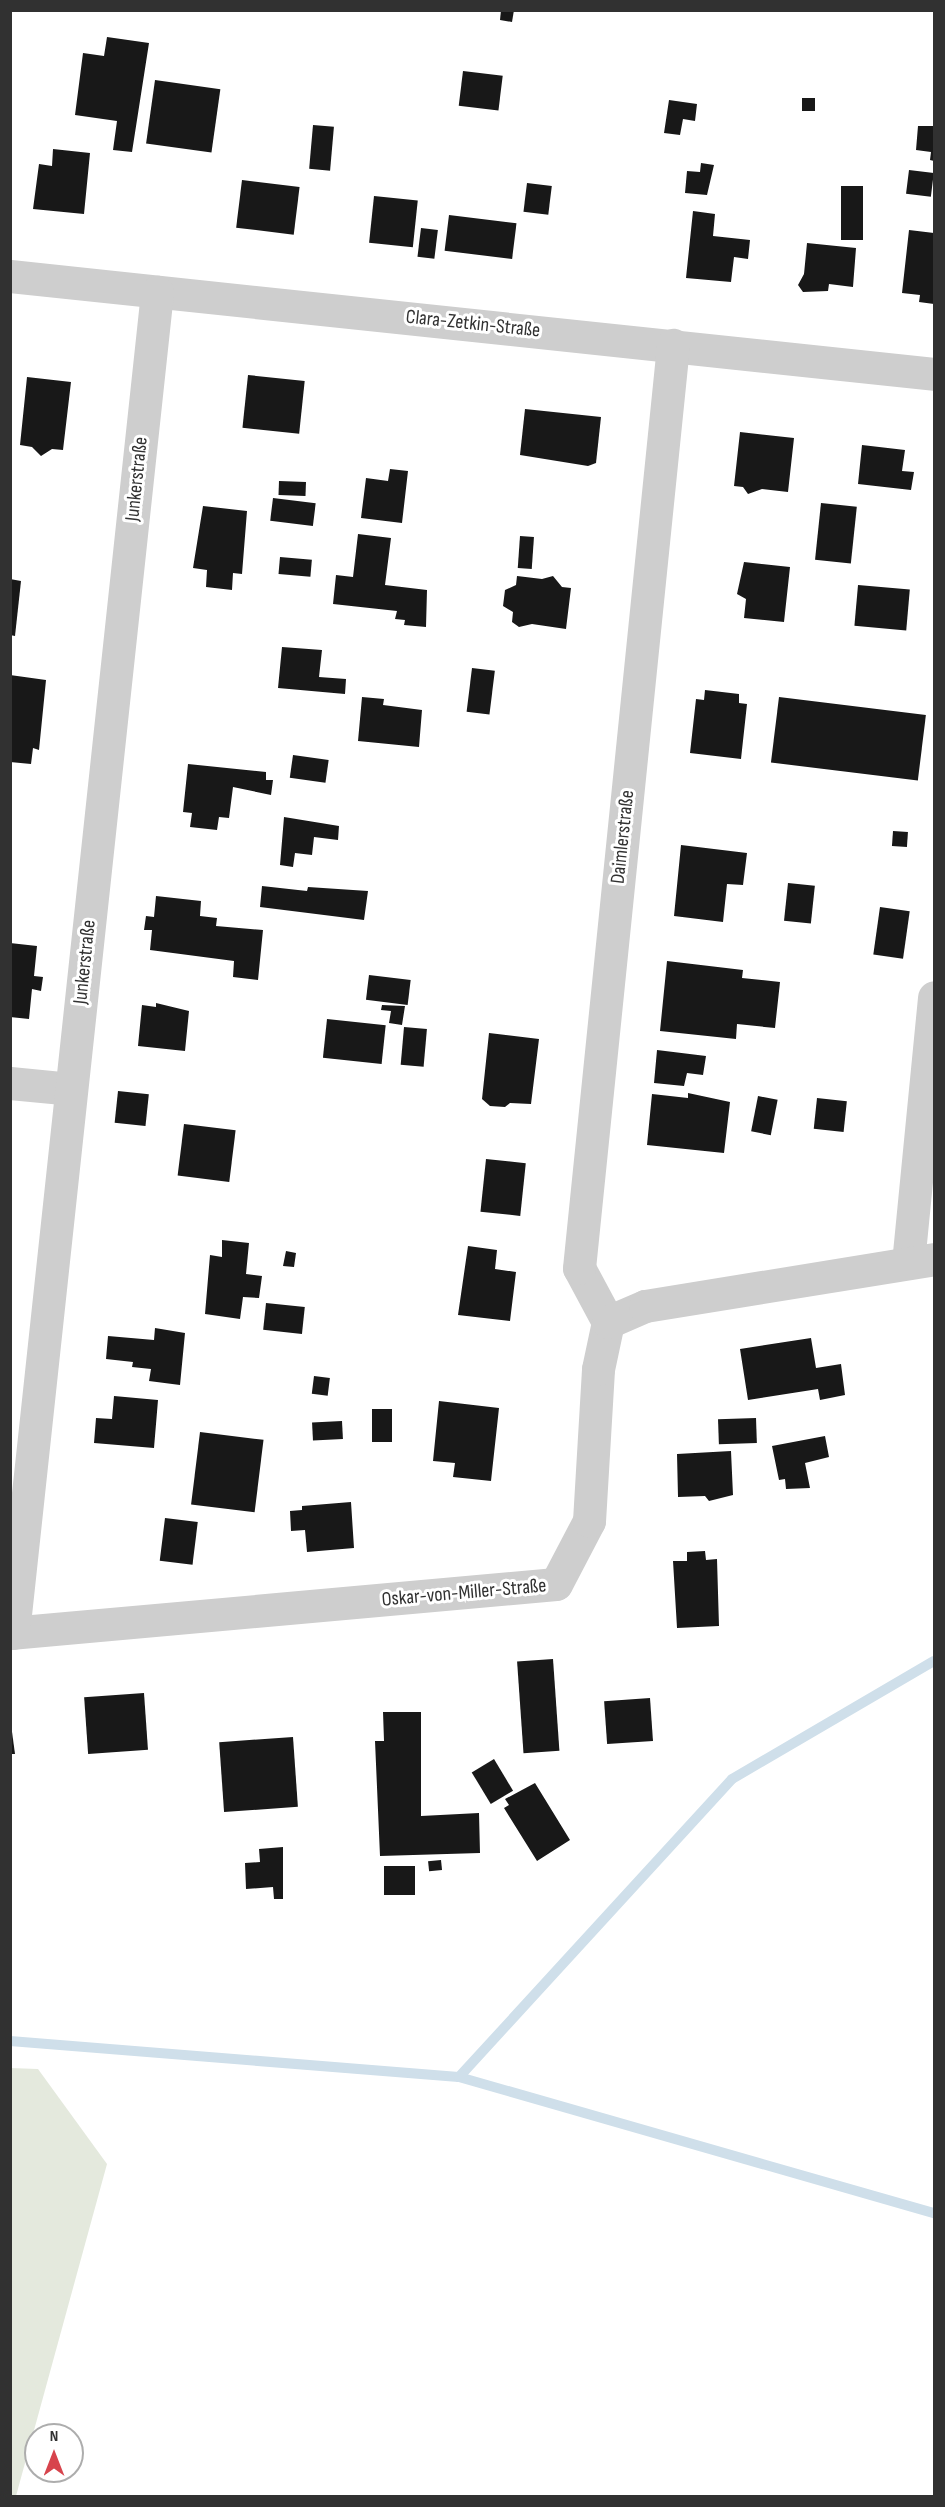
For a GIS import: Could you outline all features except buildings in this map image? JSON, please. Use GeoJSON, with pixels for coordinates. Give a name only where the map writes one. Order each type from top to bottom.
{"type":"FeatureCollection","features":[{"type":"Feature","properties":{"kind":"street","name":"Clara-Zetkin-Straße"},"geometry":{"type":"LineString","coordinates":[[10,276],[934,374]]}},
{"type":"Feature","properties":{"kind":"street","name":"Junkerstraße"},"geometry":{"type":"LineString","coordinates":[[12,1633],[157,292]]}},
{"type":"Feature","properties":{"kind":"street","name":"Daimlerstraße"},"geometry":{"type":"LineString","coordinates":[[608,1322],[579,1268],[672,345]]}},
{"type":"Feature","properties":{"kind":"street"},"geometry":{"type":"LineString","coordinates":[[608,1322],[645,1306],[921,1261],[934,997]]}},
{"type":"Feature","properties":{"kind":"street"},"geometry":{"type":"LineString","coordinates":[[10,1083],[71,1089]]}},
{"type":"Feature","properties":{"kind":"street","name":"Oskar-von-Miller-Straße"},"geometry":{"type":"LineString","coordinates":[[12,1633],[556,1584],[590,1521],[598,1369],[608,1322]]}},
{"type":"Feature","properties":{"kind":"shaded area"},"geometry":{"type":"Polygon","coordinates":[[[10,2068],[38,2069],[107,2164],[36,2423],[24,2423],[24,2467],[16,2496],[10,2496],[10,2068]]]}},
{"type":"Feature","properties":{"kind":"waterway"},"geometry":{"type":"LineString","coordinates":[[459,2077],[732,1779],[934,1661]]}},
{"type":"Feature","properties":{"kind":"waterway"},"geometry":{"type":"LineString","coordinates":[[10,2041],[459,2077],[934,2213]]}}]}
